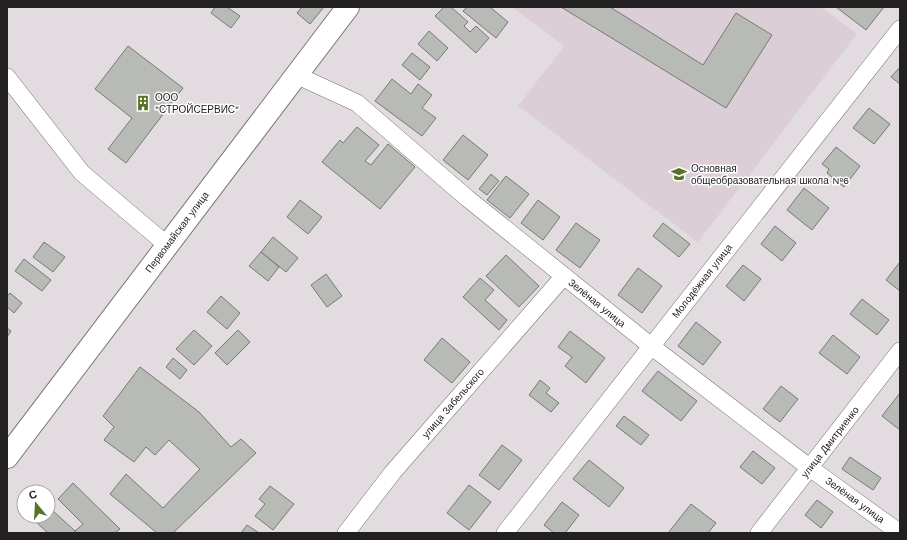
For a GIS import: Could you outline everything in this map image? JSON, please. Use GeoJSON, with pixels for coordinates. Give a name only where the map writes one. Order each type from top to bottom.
{"type":"FeatureCollection","features":[{"type":"Feature","properties":{"kind":"main road","name":"Первомайская улица"},"geometry":{"type":"LineString","coordinates":[[7,457],[348,7]]}},
{"type":"Feature","properties":{"kind":"street","name":"Молодёжная улица"},"geometry":{"type":"LineString","coordinates":[[505,533],[900,29]]}},
{"type":"Feature","properties":{"kind":"street","name":"Зелёная улица"},"geometry":{"type":"LineString","coordinates":[[296,75],[357,103],[462,193],[651,346],[810,468],[900,533]]}},
{"type":"Feature","properties":{"kind":"street"},"geometry":{"type":"LineString","coordinates":[[7,77],[82,173],[167,245]]}},
{"type":"Feature","properties":{"kind":"street","name":"улица Забельского"},"geometry":{"type":"LineString","coordinates":[[346,533],[393,472],[564,276]]}},
{"type":"Feature","properties":{"kind":"street","name":"улица Дмитриенко"},"geometry":{"type":"LineString","coordinates":[[759,533],[900,351]]}},
{"type":"Feature","properties":{"kind":"shaded area","name":"Основная общеобразовательная школа №6"},"geometry":{"type":"Polygon","coordinates":[[[512,7],[821,7],[857,34],[698,242],[518,106],[564,46],[512,7]]]}},
{"type":"Feature","properties":{"kind":"building"},"geometry":{"type":"Polygon","coordinates":[[[215,7],[227,7],[240,16],[231,28],[211,13],[215,7]]]}},
{"type":"Feature","properties":{"kind":"building"},"geometry":{"type":"Polygon","coordinates":[[[302,7],[324,7],[310,24],[297,13],[302,7]]]}},
{"type":"Feature","properties":{"kind":"building"},"geometry":{"type":"Polygon","coordinates":[[[444,7],[451,7],[468,22],[464,26],[470,32],[476,26],[489,38],[476,53],[435,16],[444,7]]]}},
{"type":"Feature","properties":{"kind":"building"},"geometry":{"type":"Polygon","coordinates":[[[467,7],[490,7],[508,22],[496,38],[463,11],[467,7]]]}},
{"type":"Feature","properties":{"kind":"building"},"geometry":{"type":"Polygon","coordinates":[[[561,7],[610,7],[703,65],[736,13],[772,35],[726,108],[561,7]]]}},
{"type":"Feature","properties":{"kind":"building"},"geometry":{"type":"Polygon","coordinates":[[[836,7],[884,7],[866,30],[836,7]]]}},
{"type":"Feature","properties":{"kind":"building"},"geometry":{"type":"Polygon","coordinates":[[[429,31],[448,48],[437,61],[418,44],[429,31]]]}},
{"type":"Feature","properties":{"kind":"building","name":"ООО \"СТРОЙСЕРВИС\""},"geometry":{"type":"Polygon","coordinates":[[[128,46],[183,88],[126,163],[108,149],[132,118],[95,89],[128,46]]]}},
{"type":"Feature","properties":{"kind":"building"},"geometry":{"type":"Polygon","coordinates":[[[412,53],[430,67],[420,80],[402,65],[412,53]]]}},
{"type":"Feature","properties":{"kind":"building"},"geometry":{"type":"Polygon","coordinates":[[[900,67],[900,84],[891,77],[900,67]]]}},
{"type":"Feature","properties":{"kind":"building"},"geometry":{"type":"Polygon","coordinates":[[[392,79],[411,94],[418,84],[432,95],[422,108],[436,118],[422,136],[375,101],[392,79]]]}},
{"type":"Feature","properties":{"kind":"building"},"geometry":{"type":"Polygon","coordinates":[[[869,108],[890,124],[874,144],[853,128],[869,108]]]}},
{"type":"Feature","properties":{"kind":"building"},"geometry":{"type":"Polygon","coordinates":[[[357,127],[379,145],[365,161],[371,165],[388,144],[415,167],[380,209],[322,162],[340,140],[343,143],[357,127]]]}},
{"type":"Feature","properties":{"kind":"building"},"geometry":{"type":"Polygon","coordinates":[[[463,135],[488,155],[468,180],[443,160],[463,135]]]}},
{"type":"Feature","properties":{"kind":"building"},"geometry":{"type":"Polygon","coordinates":[[[836,147],[860,166],[844,187],[827,173],[829,169],[822,164],[836,147]]]}},
{"type":"Feature","properties":{"kind":"building"},"geometry":{"type":"Polygon","coordinates":[[[491,174],[499,181],[487,195],[479,189],[491,174]]]}},
{"type":"Feature","properties":{"kind":"building"},"geometry":{"type":"Polygon","coordinates":[[[506,176],[529,194],[510,218],[487,200],[506,176]]]}},
{"type":"Feature","properties":{"kind":"building"},"geometry":{"type":"Polygon","coordinates":[[[804,188],[829,208],[812,230],[787,210],[804,188]]]}},
{"type":"Feature","properties":{"kind":"building"},"geometry":{"type":"Polygon","coordinates":[[[300,200],[322,217],[308,234],[287,217],[300,200]]]}},
{"type":"Feature","properties":{"kind":"building"},"geometry":{"type":"Polygon","coordinates":[[[538,200],[560,217],[543,240],[521,223],[538,200]]]}},
{"type":"Feature","properties":{"kind":"building"},"geometry":{"type":"Polygon","coordinates":[[[576,223],[600,240],[580,268],[556,250],[576,223]]]}},
{"type":"Feature","properties":{"kind":"building"},"geometry":{"type":"Polygon","coordinates":[[[663,223],[690,244],[679,257],[653,236],[663,223]]]}},
{"type":"Feature","properties":{"kind":"building"},"geometry":{"type":"Polygon","coordinates":[[[775,226],[796,243],[782,261],[761,244],[775,226]]]}},
{"type":"Feature","properties":{"kind":"building"},"geometry":{"type":"Polygon","coordinates":[[[273,237],[298,258],[286,272],[261,252],[273,237]]]}},
{"type":"Feature","properties":{"kind":"building"},"geometry":{"type":"Polygon","coordinates":[[[44,242],[65,257],[53,272],[33,257],[44,242]]]}},
{"type":"Feature","properties":{"kind":"building"},"geometry":{"type":"Polygon","coordinates":[[[261,252],[279,267],[268,281],[249,266],[261,252]]]}},
{"type":"Feature","properties":{"kind":"building"},"geometry":{"type":"Polygon","coordinates":[[[506,255],[539,286],[519,307],[486,276],[506,255]]]}},
{"type":"Feature","properties":{"kind":"building"},"geometry":{"type":"Polygon","coordinates":[[[24,259],[51,280],[42,291],[15,271],[24,259]]]}},
{"type":"Feature","properties":{"kind":"building"},"geometry":{"type":"Polygon","coordinates":[[[900,262],[900,291],[886,280],[900,262]]]}},
{"type":"Feature","properties":{"kind":"building"},"geometry":{"type":"Polygon","coordinates":[[[743,265],[761,279],[744,301],[726,286],[743,265]]]}},
{"type":"Feature","properties":{"kind":"building"},"geometry":{"type":"Polygon","coordinates":[[[638,268],[662,286],[642,313],[618,295],[638,268]]]}},
{"type":"Feature","properties":{"kind":"building"},"geometry":{"type":"Polygon","coordinates":[[[326,274],[342,296],[327,307],[311,285],[326,274]]]}},
{"type":"Feature","properties":{"kind":"building"},"geometry":{"type":"Polygon","coordinates":[[[480,278],[494,290],[485,300],[507,320],[499,330],[463,297],[480,278]]]}},
{"type":"Feature","properties":{"kind":"building"},"geometry":{"type":"Polygon","coordinates":[[[10,293],[22,303],[14,313],[7,307],[7,296],[10,293]]]}},
{"type":"Feature","properties":{"kind":"building"},"geometry":{"type":"Polygon","coordinates":[[[221,296],[240,313],[227,329],[207,312],[221,296]]]}},
{"type":"Feature","properties":{"kind":"building"},"geometry":{"type":"Polygon","coordinates":[[[862,299],[889,320],[877,335],[850,314],[862,299]]]}},
{"type":"Feature","properties":{"kind":"building"},"geometry":{"type":"Polygon","coordinates":[[[696,322],[721,342],[703,365],[678,346],[696,322]]]}},
{"type":"Feature","properties":{"kind":"building"},"geometry":{"type":"Polygon","coordinates":[[[7,328],[11,331],[7,337],[7,328]]]}},
{"type":"Feature","properties":{"kind":"building"},"geometry":{"type":"Polygon","coordinates":[[[194,330],[212,346],[194,365],[176,349],[194,330]]]}},
{"type":"Feature","properties":{"kind":"building"},"geometry":{"type":"Polygon","coordinates":[[[238,330],[250,342],[227,365],[215,353],[238,330]]]}},
{"type":"Feature","properties":{"kind":"building"},"geometry":{"type":"Polygon","coordinates":[[[570,331],[605,358],[586,383],[565,366],[572,357],[558,347],[570,331]]]}},
{"type":"Feature","properties":{"kind":"building"},"geometry":{"type":"Polygon","coordinates":[[[833,335],[860,357],[847,374],[819,353],[833,335]]]}},
{"type":"Feature","properties":{"kind":"building"},"geometry":{"type":"Polygon","coordinates":[[[442,338],[470,362],[452,383],[424,360],[442,338]]]}},
{"type":"Feature","properties":{"kind":"building"},"geometry":{"type":"Polygon","coordinates":[[[173,358],[187,370],[180,379],[166,367],[173,358]]]}},
{"type":"Feature","properties":{"kind":"building"},"geometry":{"type":"Polygon","coordinates":[[[140,367],[199,412],[231,447],[241,439],[256,453],[173,533],[157,533],[110,494],[126,474],[163,508],[200,469],[169,440],[155,455],[146,447],[134,462],[104,440],[114,427],[103,416],[140,367]]]}},
{"type":"Feature","properties":{"kind":"building"},"geometry":{"type":"Polygon","coordinates":[[[658,371],[697,401],[681,421],[642,391],[658,371]]]}},
{"type":"Feature","properties":{"kind":"building"},"geometry":{"type":"Polygon","coordinates":[[[540,380],[550,388],[546,393],[559,403],[551,412],[529,395],[540,380]]]}},
{"type":"Feature","properties":{"kind":"building"},"geometry":{"type":"Polygon","coordinates":[[[781,386],[798,399],[780,422],[763,409],[781,386]]]}},
{"type":"Feature","properties":{"kind":"building"},"geometry":{"type":"Polygon","coordinates":[[[900,393],[900,430],[882,416],[900,393]]]}},
{"type":"Feature","properties":{"kind":"building"},"geometry":{"type":"Polygon","coordinates":[[[624,416],[649,435],[641,445],[616,426],[624,416]]]}},
{"type":"Feature","properties":{"kind":"building"},"geometry":{"type":"Polygon","coordinates":[[[502,445],[522,460],[499,490],[479,475],[502,445]]]}},
{"type":"Feature","properties":{"kind":"building"},"geometry":{"type":"Polygon","coordinates":[[[753,451],[775,468],[762,484],[740,467],[753,451]]]}},
{"type":"Feature","properties":{"kind":"building"},"geometry":{"type":"Polygon","coordinates":[[[850,457],[881,478],[873,490],[842,469],[850,457]]]}},
{"type":"Feature","properties":{"kind":"building"},"geometry":{"type":"Polygon","coordinates":[[[589,460],[624,488],[609,507],[573,479],[589,460]]]}},
{"type":"Feature","properties":{"kind":"building"},"geometry":{"type":"Polygon","coordinates":[[[73,483],[120,529],[115,533],[77,533],[75,531],[83,524],[58,499],[73,483]]]}},
{"type":"Feature","properties":{"kind":"building"},"geometry":{"type":"Polygon","coordinates":[[[469,485],[491,502],[469,530],[447,513],[469,485]]]}},
{"type":"Feature","properties":{"kind":"building"},"geometry":{"type":"Polygon","coordinates":[[[270,486],[294,504],[273,530],[255,516],[265,504],[259,499],[270,486]]]}},
{"type":"Feature","properties":{"kind":"building"},"geometry":{"type":"Polygon","coordinates":[[[817,500],[833,512],[821,528],[805,515],[817,500]]]}},
{"type":"Feature","properties":{"kind":"building"},"geometry":{"type":"Polygon","coordinates":[[[562,502],[579,515],[565,533],[554,533],[544,525],[562,502]]]}},
{"type":"Feature","properties":{"kind":"building"},"geometry":{"type":"Polygon","coordinates":[[[691,504],[716,523],[708,533],[668,533],[691,504]]]}},
{"type":"Feature","properties":{"kind":"building"},"geometry":{"type":"Polygon","coordinates":[[[56,514],[77,533],[48,533],[38,524],[56,524],[56,514]]]}},
{"type":"Feature","properties":{"kind":"building"},"geometry":{"type":"Polygon","coordinates":[[[247,525],[259,533],[241,533],[247,525]]]}},
{"type":"Feature","properties":{"kind":"place","name":"ООО \"СТРОЙСЕРВИС\""},"geometry":{"type":"Point","coordinates":[143,103]}},
{"type":"Feature","properties":{"kind":"place","name":"Основная общеобразовательная школа №6"},"geometry":{"type":"Point","coordinates":[679,174]}}]}
